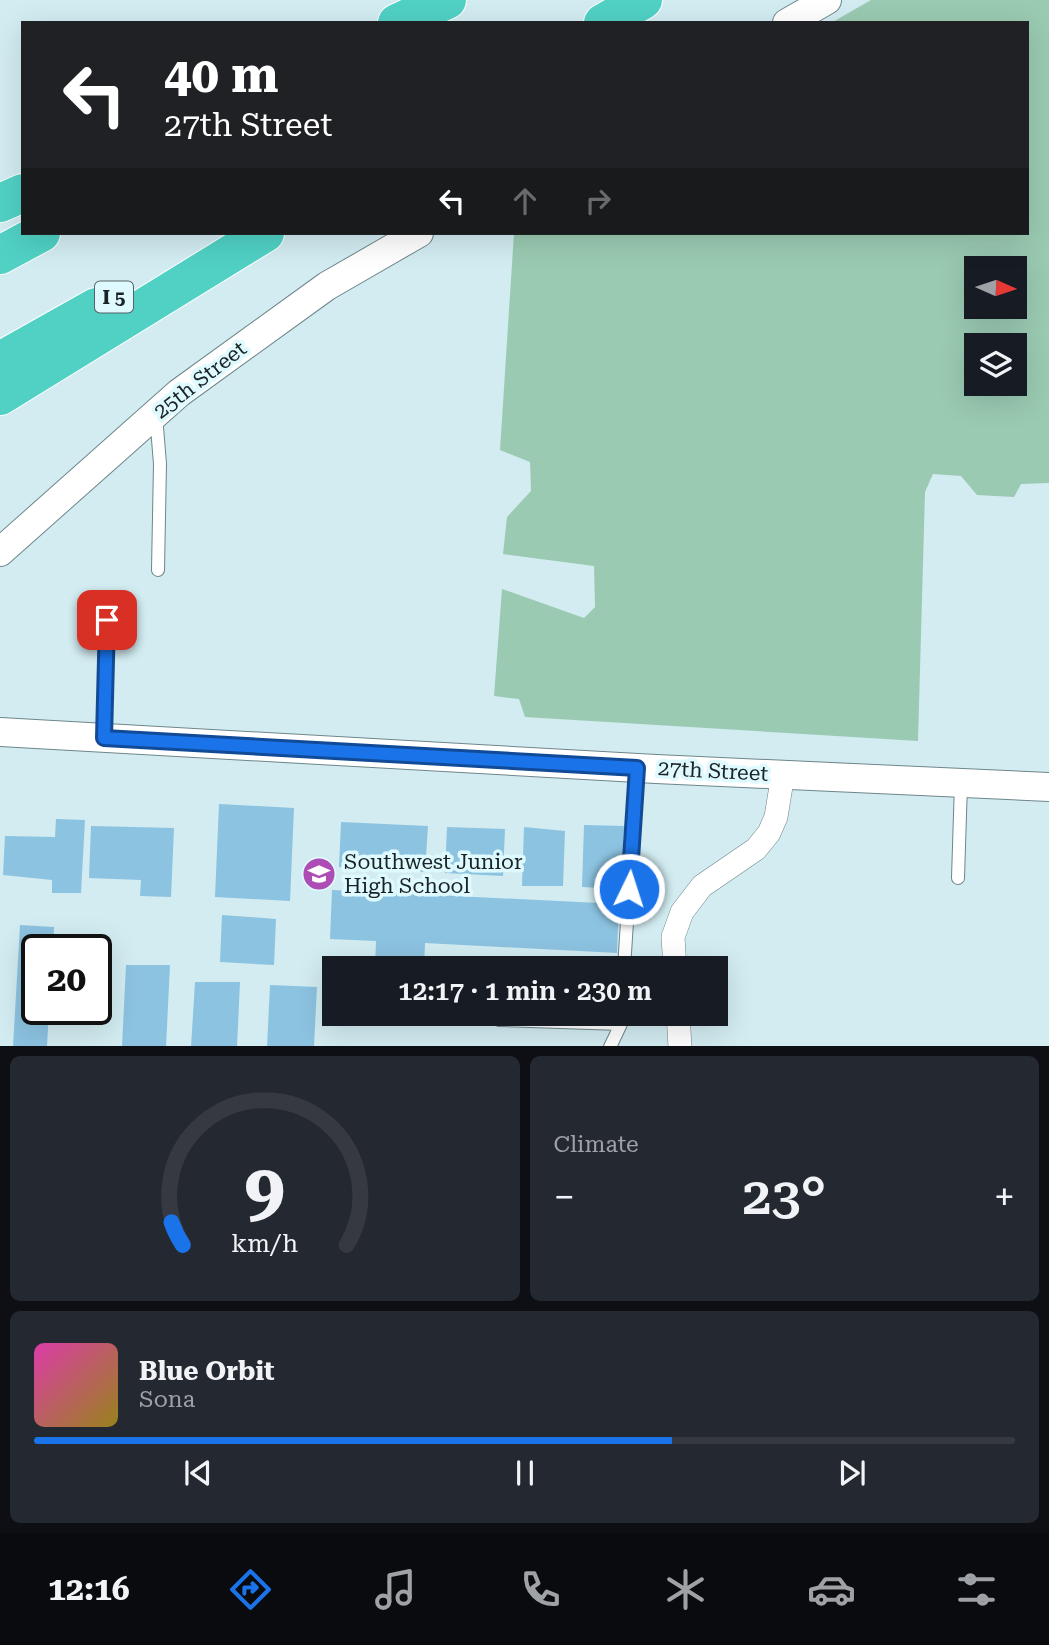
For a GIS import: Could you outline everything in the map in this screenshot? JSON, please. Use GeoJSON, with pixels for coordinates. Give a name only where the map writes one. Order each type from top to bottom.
{"type":"FeatureCollection","features":[{"type":"Feature","properties":{"kind":"highway"},"geometry":{"type":"LineString","coordinates":[[401,21],[447,0]]}},
{"type":"Feature","properties":{"kind":"highway"},"geometry":{"type":"LineString","coordinates":[[429,21],[467,0]]}},
{"type":"Feature","properties":{"kind":"highway"},"geometry":{"type":"LineString","coordinates":[[608,21],[644,0]]}},
{"type":"Feature","properties":{"kind":"highway"},"geometry":{"type":"LineString","coordinates":[[0,203],[21,194]]}},
{"type":"Feature","properties":{"kind":"highway"},"geometry":{"type":"LineString","coordinates":[[0,255],[37,235]]}},
{"type":"Feature","properties":{"kind":"highway","name":"I 5"},"geometry":{"type":"LineString","coordinates":[[0,361],[225,235]]}},
{"type":"Feature","properties":{"kind":"highway"},"geometry":{"type":"LineString","coordinates":[[0,396],[262,235]]}},
{"type":"Feature","properties":{"kind":"street"},"geometry":{"type":"LineString","coordinates":[[790,21],[827,0]]}},
{"type":"Feature","properties":{"kind":"street","name":"25th Street"},"geometry":{"type":"LineString","coordinates":[[0,552],[179,393],[327,286],[416,235]]}},
{"type":"Feature","properties":{"kind":"street","name":"27th Street"},"geometry":{"type":"LineString","coordinates":[[0,732],[637,768],[1049,787]]}},
{"type":"Feature","properties":{"kind":"street"},"geometry":{"type":"LineString","coordinates":[[674,956],[673,937],[682,912],[702,886],[756,849],[769,833],[776,817],[783,775]]}},
{"type":"Feature","properties":{"kind":"street"},"geometry":{"type":"LineString","coordinates":[[679,1026],[680,1046]]}},
{"type":"Feature","properties":{"kind":"lane"},"geometry":{"type":"LineString","coordinates":[[155,414],[160,464],[158,570]]}},
{"type":"Feature","properties":{"kind":"lane"},"geometry":{"type":"LineString","coordinates":[[104,738],[107,620]]}},
{"type":"Feature","properties":{"kind":"lane"},"geometry":{"type":"LineString","coordinates":[[625,956],[637,768]]}},
{"type":"Feature","properties":{"kind":"lane"},"geometry":{"type":"LineString","coordinates":[[958,878],[961,782]]}},
{"type":"Feature","properties":{"kind":"lane"},"geometry":{"type":"LineString","coordinates":[[610,1046],[618,1026]]}},
{"type":"Feature","properties":{"kind":"green space"},"geometry":{"type":"Polygon","coordinates":[[[871,0],[1049,0],[1049,483],[1021,484],[1014,497],[977,495],[961,476],[933,474],[925,492],[918,741],[525,717],[519,699],[494,696],[502,589],[584,618],[595,607],[594,566],[503,554],[507,517],[531,491],[530,462],[500,450],[514,235],[1029,235],[1029,21],[834,21],[871,0]]]}},
{"type":"Feature","properties":{"kind":"building"},"geometry":{"type":"Polygon","coordinates":[[[219,804],[294,808],[290,901],[215,897],[219,804]]]}},
{"type":"Feature","properties":{"kind":"building"},"geometry":{"type":"Polygon","coordinates":[[[56,819],[85,820],[81,893],[52,893],[52,880],[3,875],[5,836],[55,837],[56,819]]]}},
{"type":"Feature","properties":{"kind":"building"},"geometry":{"type":"Polygon","coordinates":[[[341,822],[428,826],[425,872],[339,867],[341,822]]]}},
{"type":"Feature","properties":{"kind":"building"},"geometry":{"type":"Polygon","coordinates":[[[584,825],[624,826],[621,889],[582,887],[584,825]]]}},
{"type":"Feature","properties":{"kind":"building"},"geometry":{"type":"Polygon","coordinates":[[[91,826],[174,828],[171,897],[140,896],[141,880],[89,878],[91,826]]]}},
{"type":"Feature","properties":{"kind":"building"},"geometry":{"type":"Polygon","coordinates":[[[447,827],[505,829],[503,876],[445,873],[447,827]]]}},
{"type":"Feature","properties":{"kind":"building"},"geometry":{"type":"Polygon","coordinates":[[[524,827],[565,831],[563,886],[522,886],[524,827]]]}},
{"type":"Feature","properties":{"kind":"building"},"geometry":{"type":"Polygon","coordinates":[[[332,890],[619,904],[617,953],[425,943],[424,956],[375,956],[376,941],[330,939],[332,890]]]}},
{"type":"Feature","properties":{"kind":"building"},"geometry":{"type":"Polygon","coordinates":[[[222,915],[276,919],[274,965],[220,962],[222,915]]]}},
{"type":"Feature","properties":{"kind":"building"},"geometry":{"type":"Polygon","coordinates":[[[20,925],[54,927],[54,934],[21,934],[21,1025],[48,1025],[47,1046],[13,1046],[20,925]]]}},
{"type":"Feature","properties":{"kind":"building"},"geometry":{"type":"Polygon","coordinates":[[[126,965],[170,965],[166,1046],[122,1046],[126,965]]]}},
{"type":"Feature","properties":{"kind":"building"},"geometry":{"type":"Polygon","coordinates":[[[195,982],[240,982],[237,1046],[191,1046],[195,982]]]}},
{"type":"Feature","properties":{"kind":"building"},"geometry":{"type":"Polygon","coordinates":[[[270,985],[317,987],[314,1046],[267,1046],[270,985]]]}},
{"type":"Feature","properties":{"kind":"place","name":"Southwest Junior High School"},"geometry":{"type":"Point","coordinates":[319,874]}},
{"type":"Feature","properties":{"kind":"route"},"geometry":{"type":"LineString","coordinates":[[107,620],[104,738],[637,768],[629,889]]}}]}
